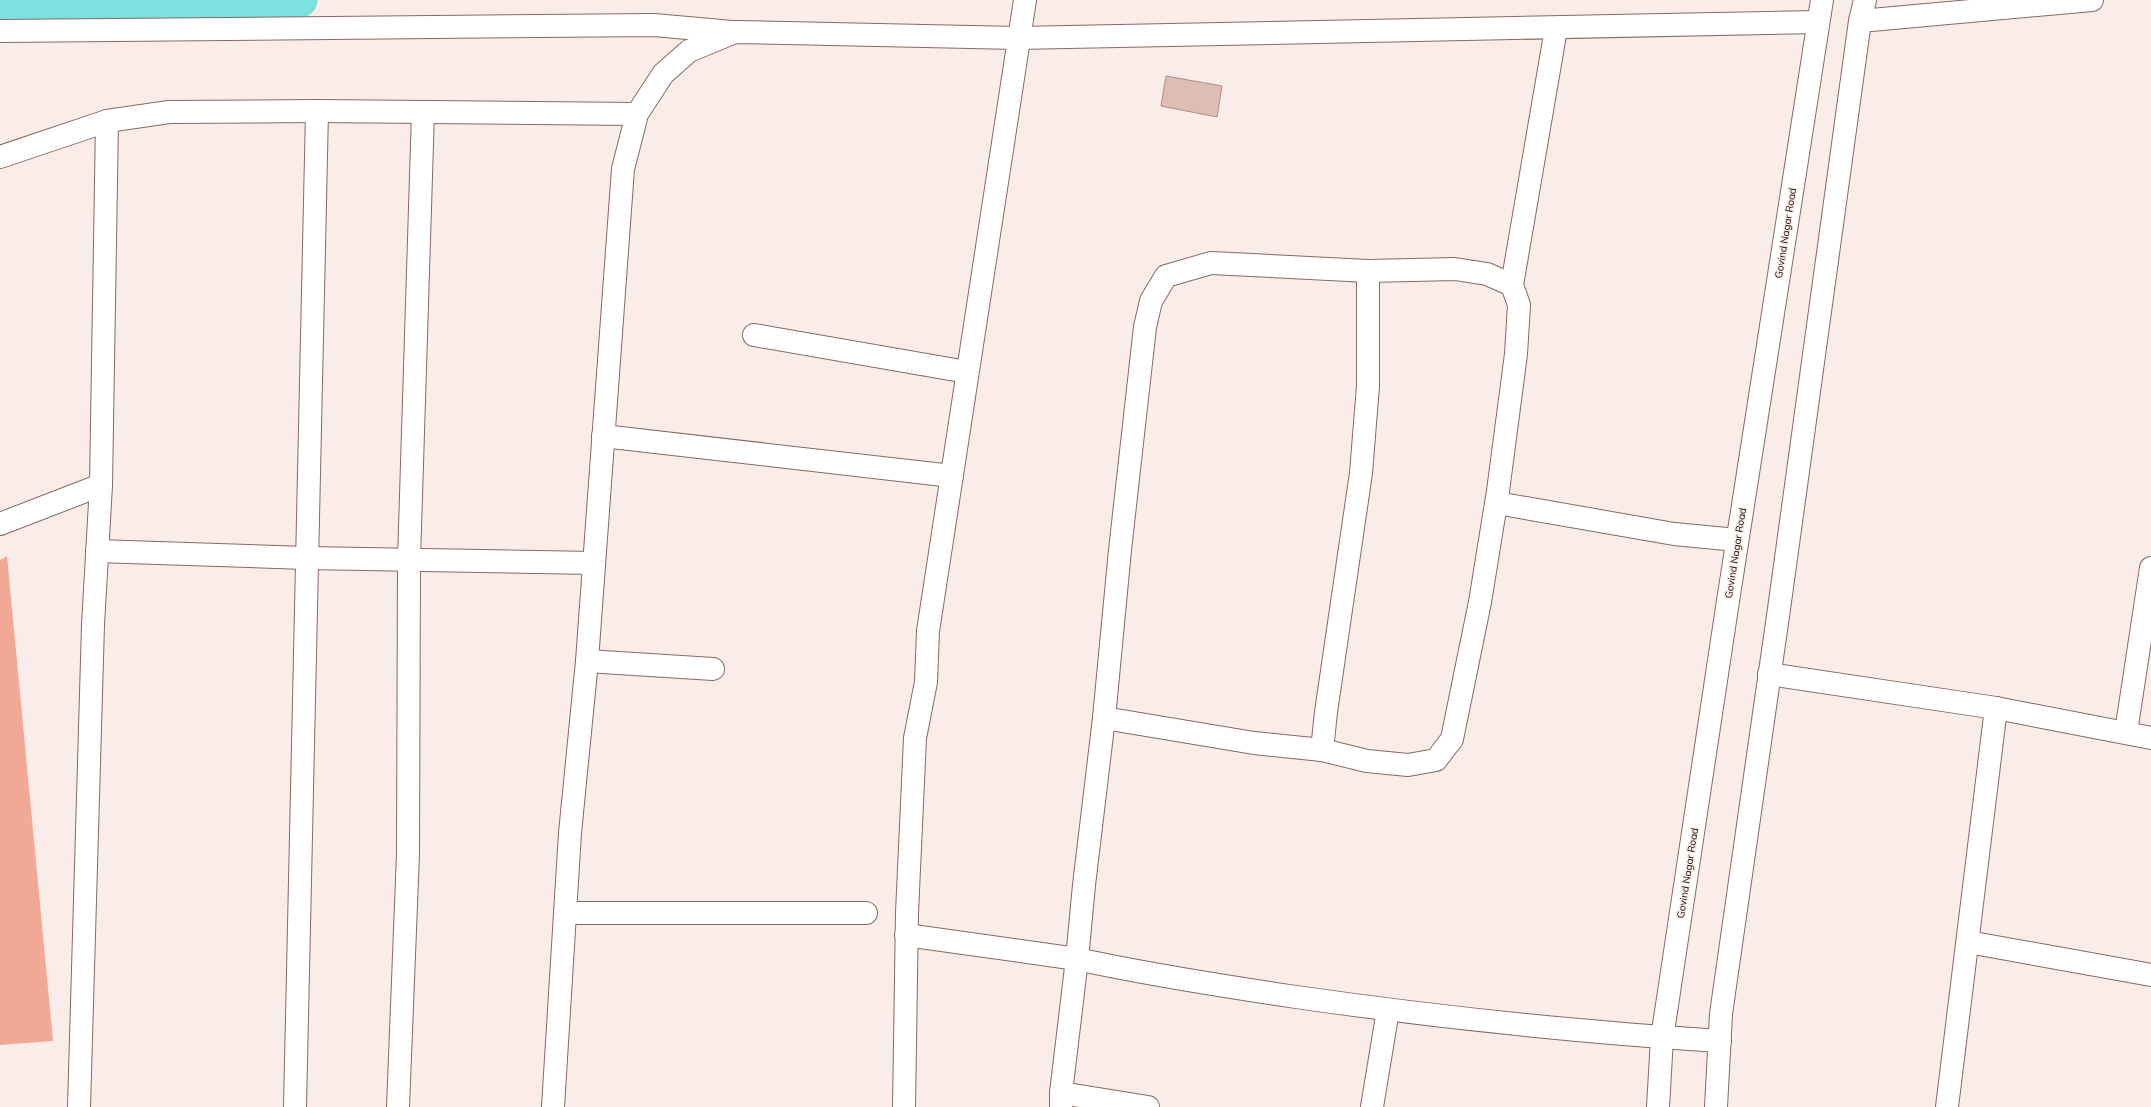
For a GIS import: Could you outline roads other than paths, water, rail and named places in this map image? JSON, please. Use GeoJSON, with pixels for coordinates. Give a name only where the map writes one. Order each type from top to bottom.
{"type":"FeatureCollection","features":[{"type":"Feature","properties":{"kind":"street"},"geometry":{"type":"LineString","coordinates":[[904,1107],[906,935],[915,738],[926,682],[928,631],[1017,38],[1025,0]]}},
{"type":"Feature","properties":{"kind":"street","name":"Govind Nagar Road"},"geometry":{"type":"LineString","coordinates":[[1658,1107],[1662,1038],[1737,540],[1822,0]]}},
{"type":"Feature","properties":{"kind":"street"},"geometry":{"type":"LineString","coordinates":[[1716,1107],[1721,1014],[1769,674],[1782,593],[1860,21],[1865,0]]}},
{"type":"Feature","properties":{"kind":"street"},"geometry":{"type":"LineString","coordinates":[[1860,21],[2092,0]]}},
{"type":"Feature","properties":{"kind":"street"},"geometry":{"type":"LineString","coordinates":[[0,31],[654,25],[735,32],[1017,38],[1556,29],[1818,22]]}},
{"type":"Feature","properties":{"kind":"street"},"geometry":{"type":"LineString","coordinates":[[1104,718],[1254,743],[1322,750],[1367,761],[1408,765],[1436,760],[1452,739],[1480,602],[1497,502],[1517,340],[1519,305],[1512,284],[1556,29]]}},
{"type":"Feature","properties":{"kind":"street"},"geometry":{"type":"LineString","coordinates":[[553,1107],[570,832],[587,661],[623,169],[637,114],[663,74],[689,51],[735,32]]}},
{"type":"Feature","properties":{"kind":"street"},"geometry":{"type":"LineString","coordinates":[[0,157],[106,121],[169,112],[317,111],[637,114]]}},
{"type":"Feature","properties":{"kind":"street"},"geometry":{"type":"LineString","coordinates":[[295,1107],[317,111]]}},
{"type":"Feature","properties":{"kind":"street"},"geometry":{"type":"LineString","coordinates":[[398,1107],[408,854],[409,560],[422,112]]}},
{"type":"Feature","properties":{"kind":"street"},"geometry":{"type":"LineString","coordinates":[[79,1107],[93,625],[101,485],[106,121]]}},
{"type":"Feature","properties":{"kind":"street"},"geometry":{"type":"LineString","coordinates":[[1148,1107],[1061,1100],[1104,718],[1120,550],[1145,327],[1151,301],[1166,276],[1211,263],[1368,271],[1455,269],[1487,274],[1512,284]]}},
{"type":"Feature","properties":{"kind":"street"},"geometry":{"type":"LineString","coordinates":[[1322,750],[1326,712],[1361,473],[1368,386],[1368,271]]}},
{"type":"Feature","properties":{"kind":"street"},"geometry":{"type":"LineString","coordinates":[[754,334],[968,372]]}},
{"type":"Feature","properties":{"kind":"street"},"geometry":{"type":"LineString","coordinates":[[603,436],[952,476]]}},
{"type":"Feature","properties":{"kind":"street"},"geometry":{"type":"LineString","coordinates":[[0,524],[101,485]]}},
{"type":"Feature","properties":{"kind":"street"},"geometry":{"type":"LineString","coordinates":[[1497,502],[1674,534],[1737,540]]}},
{"type":"Feature","properties":{"kind":"street"},"geometry":{"type":"LineString","coordinates":[[97,551],[306,558],[594,563]]}},
{"type":"Feature","properties":{"kind":"street"},"geometry":{"type":"LineString","coordinates":[[2126,732],[2151,568]]}},
{"type":"Feature","properties":{"kind":"street"},"geometry":{"type":"LineString","coordinates":[[587,661],[713,669]]}},
{"type":"Feature","properties":{"kind":"street"},"geometry":{"type":"LineString","coordinates":[[1769,674],[1996,708],[2151,738]]}},
{"type":"Feature","properties":{"kind":"street"},"geometry":{"type":"LineString","coordinates":[[1947,1107],[1996,708]]}},
{"type":"Feature","properties":{"kind":"street"},"geometry":{"type":"LineString","coordinates":[[565,913],[866,913]]}},
{"type":"Feature","properties":{"kind":"street"},"geometry":{"type":"LineString","coordinates":[[906,935],[1077,960],[1152,976],[1388,1010],[1662,1038],[1720,1041]]}},
{"type":"Feature","properties":{"kind":"street"},"geometry":{"type":"LineString","coordinates":[[1968,942],[2151,975]]}},
{"type":"Feature","properties":{"kind":"street"},"geometry":{"type":"LineString","coordinates":[[1372,1107],[1388,1010]]}},
{"type":"Feature","properties":{"kind":"waterway"},"geometry":{"type":"LineString","coordinates":[[0,10],[300,0]]}}]}
